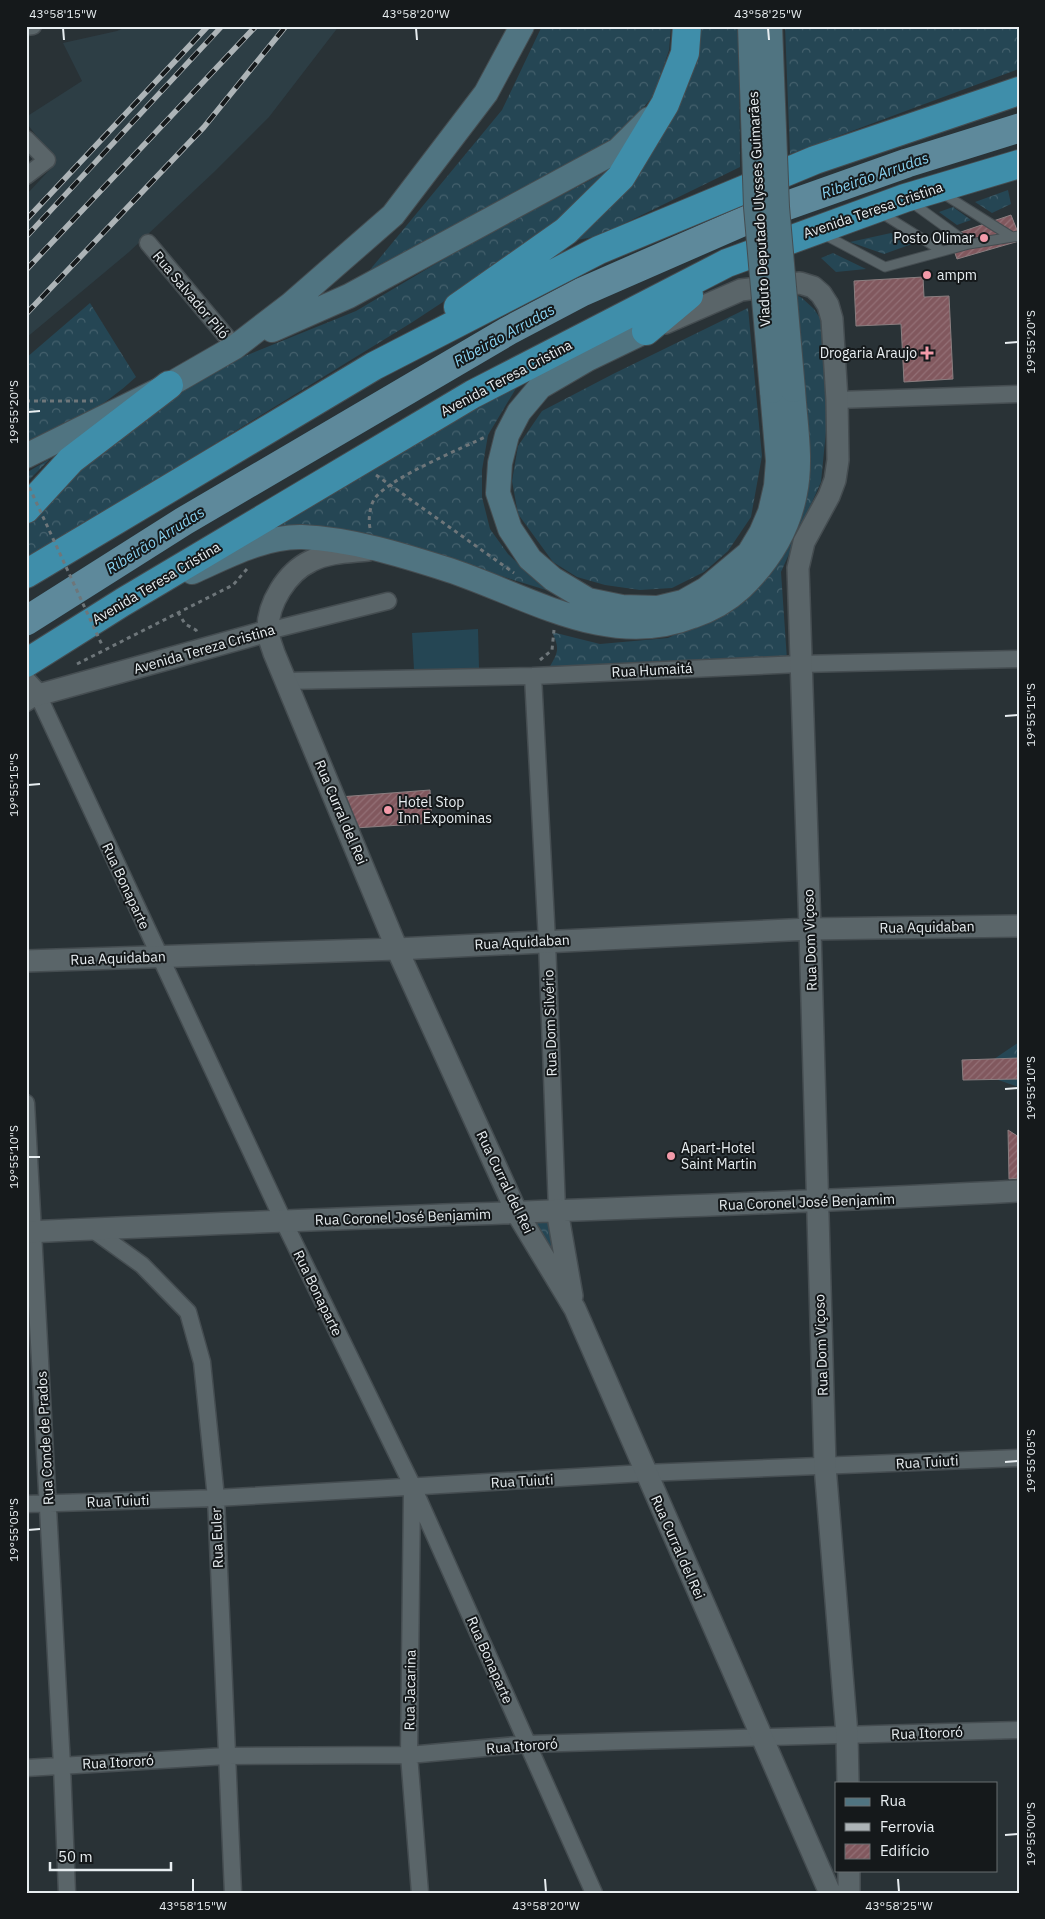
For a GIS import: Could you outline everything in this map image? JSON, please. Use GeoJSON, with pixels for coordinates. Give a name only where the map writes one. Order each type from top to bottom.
{"type":"FeatureCollection","features":[{"type":"Feature","properties":{"kind":"highway"},"geometry":{"type":"LineString","coordinates":[[374,366],[566,230],[620,177],[665,104],[685,53],[687,26]]}},
{"type":"Feature","properties":{"kind":"highway"},"geometry":{"type":"LineString","coordinates":[[26,574],[374,366],[599,250],[815,160],[1019,92]]}},
{"type":"Feature","properties":{"kind":"highway","name":"Avenida Teresa Cristina"},"geometry":{"type":"LineString","coordinates":[[26,663],[123,602],[473,394],[727,263],[905,198],[1017,167]]}},
{"type":"Feature","properties":{"kind":"highway"},"geometry":{"type":"LineString","coordinates":[[646,331],[727,263]]}},
{"type":"Feature","properties":{"kind":"highway"},"geometry":{"type":"LineString","coordinates":[[26,509],[71,460],[169,386]]}},
{"type":"Feature","properties":{"kind":"highway"},"geometry":{"type":"LineString","coordinates":[[26,567],[54,556]]}},
{"type":"Feature","properties":{"kind":"main road"},"geometry":{"type":"LineString","coordinates":[[26,456],[169,386],[235,347],[292,304],[393,216],[486,93],[522,26]]}},
{"type":"Feature","properties":{"kind":"main road","name":"Viaduto Deputado Ulysses Guimarães"},"geometry":{"type":"LineString","coordinates":[[750,26],[756,207],[782,390]]}},
{"type":"Feature","properties":{"kind":"main road","name":"Viaduto Deputado Ulysses Guimarães"},"geometry":{"type":"LineString","coordinates":[[770,26],[782,390]]}},
{"type":"Feature","properties":{"kind":"main road"},"geometry":{"type":"LineString","coordinates":[[235,347],[349,296],[618,150],[665,104]]}},
{"type":"Feature","properties":{"kind":"main road"},"geometry":{"type":"LineString","coordinates":[[646,331],[588,359],[540,388],[519,412],[507,435],[500,463],[498,493],[510,529],[530,559],[553,579],[588,600],[622,607],[658,608],[683,602],[706,589],[749,553],[761,533],[770,512],[776,486],[782,390]]}},
{"type":"Feature","properties":{"kind":"main road"},"geometry":{"type":"LineString","coordinates":[[123,602],[240,551],[272,540],[300,537],[340,541],[373,540],[558,612],[604,626],[648,628],[680,622],[711,609],[735,593],[758,571],[775,548],[796,493],[798,463],[782,390]]}},
{"type":"Feature","properties":{"kind":"street"},"geometry":{"type":"LineString","coordinates":[[26,27],[33,26]]}},
{"type":"Feature","properties":{"kind":"street"},"geometry":{"type":"LineString","coordinates":[[26,139],[47,160],[26,176]]}},
{"type":"Feature","properties":{"kind":"street","name":"Rua Salvador Piló"},"geometry":{"type":"LineString","coordinates":[[148,242],[235,347]]}},
{"type":"Feature","properties":{"kind":"street","name":"Rua Dom Viçoso"},"geometry":{"type":"LineString","coordinates":[[646,331],[741,290],[800,283],[813,287],[821,294],[828,305],[832,319],[837,400],[838,460],[835,480],[829,496],[804,542],[798,568],[825,1466],[848,1782]]}},
{"type":"Feature","properties":{"kind":"street"},"geometry":{"type":"LineString","coordinates":[[837,400],[1019,394]]}},
{"type":"Feature","properties":{"kind":"street","name":"Rua Curral del Rei"},"geometry":{"type":"LineString","coordinates":[[373,540],[335,554],[311,560],[292,574],[271,608],[268,631],[274,653],[397,948],[516,1213],[574,1309],[830,1893]]}},
{"type":"Feature","properties":{"kind":"street","name":"Avenida Tereza Cristina"},"geometry":{"type":"LineString","coordinates":[[30,694],[388,601]]}},
{"type":"Feature","properties":{"kind":"street","name":"Rua Humaitá"},"geometry":{"type":"LineString","coordinates":[[286,681],[533,676],[800,664],[1019,659]]}},
{"type":"Feature","properties":{"kind":"street","name":"Rua Dom Silvério"},"geometry":{"type":"LineString","coordinates":[[533,676],[547,941],[557,1210],[574,1309]]}},
{"type":"Feature","properties":{"kind":"street","name":"Rua Bonaparte"},"geometry":{"type":"LineString","coordinates":[[30,694],[159,956],[283,1220],[412,1487],[594,1893]]}},
{"type":"Feature","properties":{"kind":"street","name":"Rua Aquidaban"},"geometry":{"type":"LineString","coordinates":[[26,961],[397,948],[810,929],[1019,926]]}},
{"type":"Feature","properties":{"kind":"street","name":"Rua Conde de Prados"},"geometry":{"type":"LineString","coordinates":[[26,1103],[30,1232],[48,1504],[67,1893]]}},
{"type":"Feature","properties":{"kind":"street","name":"Rua Coronel José Benjamim"},"geometry":{"type":"LineString","coordinates":[[30,1232],[283,1220],[817,1202],[1019,1192]]}},
{"type":"Feature","properties":{"kind":"street","name":"Rua Euler"},"geometry":{"type":"LineString","coordinates":[[92,1229],[142,1266],[188,1312],[202,1362],[216,1498],[234,1893]]}},
{"type":"Feature","properties":{"kind":"street","name":"Rua Tuiuti"},"geometry":{"type":"LineString","coordinates":[[26,1504],[216,1498],[646,1474],[1019,1458]]}},
{"type":"Feature","properties":{"kind":"street","name":"Rua Jacarina"},"geometry":{"type":"LineString","coordinates":[[412,1487],[409,1755],[420,1893]]}},
{"type":"Feature","properties":{"kind":"street","name":"Rua Itororó"},"geometry":{"type":"LineString","coordinates":[[26,1768],[227,1756],[409,1755],[528,1744],[1019,1730]]}},
{"type":"Feature","properties":{"kind":"street"},"geometry":{"type":"LineString","coordinates":[[849,1872],[849,1893]]}},
{"type":"Feature","properties":{"kind":"lane"},"geometry":{"type":"LineString","coordinates":[[936,189],[1016,237]]}},
{"type":"Feature","properties":{"kind":"lane"},"geometry":{"type":"LineString","coordinates":[[905,198],[969,244]]}},
{"type":"Feature","properties":{"kind":"lane"},"geometry":{"type":"LineString","coordinates":[[874,209],[942,251]]}},
{"type":"Feature","properties":{"kind":"lane"},"geometry":{"type":"LineString","coordinates":[[814,230],[884,267],[969,244],[1016,237]]}},
{"type":"Feature","properties":{"kind":"path"},"geometry":{"type":"LineString","coordinates":[[26,402],[105,400],[118,410]]}},
{"type":"Feature","properties":{"kind":"path"},"geometry":{"type":"LineString","coordinates":[[373,540],[370,511],[375,498],[390,485],[488,435],[507,435]]}},
{"type":"Feature","properties":{"kind":"path"},"geometry":{"type":"LineString","coordinates":[[26,480],[103,647]]}},
{"type":"Feature","properties":{"kind":"path"},"geometry":{"type":"LineString","coordinates":[[70,667],[103,647],[233,585]]}},
{"type":"Feature","properties":{"kind":"path"},"geometry":{"type":"LineString","coordinates":[[178,612],[185,624]]}},
{"type":"Feature","properties":{"kind":"shaded area"},"geometry":{"type":"Polygon","coordinates":[[[128,26],[339,26],[269,117],[214,172],[129,252],[26,338],[26,195],[56,163],[26,122],[26,117],[82,81],[63,43],[117,31],[128,26]]]}},
{"type":"Feature","properties":{"kind":"green space"},"geometry":{"type":"Polygon","coordinates":[[[542,26],[671,26],[669,50],[654,95],[613,143],[369,271],[502,110],[542,26]]]}},
{"type":"Feature","properties":{"kind":"green space"},"geometry":{"type":"Polygon","coordinates":[[[696,26],[739,26],[740,167],[599,236],[571,241],[696,26]]]}},
{"type":"Feature","properties":{"kind":"green space"},"geometry":{"type":"Polygon","coordinates":[[[785,26],[1019,26],[1019,69],[790,154],[785,26]]]}},
{"type":"Feature","properties":{"kind":"green space"},"geometry":{"type":"Polygon","coordinates":[[[615,167],[560,225],[411,323],[185,462],[52,550],[26,559],[26,516],[172,391],[240,358],[356,311],[464,247],[615,167]]]}},
{"type":"Feature","properties":{"kind":"green space"},"geometry":{"type":"Polygon","coordinates":[[[1008,190],[1011,204],[992,213],[975,202],[1008,190]]]}},
{"type":"Feature","properties":{"kind":"green space"},"geometry":{"type":"Polygon","coordinates":[[[953,207],[971,220],[957,225],[939,212],[953,207]]]}},
{"type":"Feature","properties":{"kind":"green space"},"geometry":{"type":"Polygon","coordinates":[[[891,233],[912,244],[884,254],[850,242],[891,233]]]}},
{"type":"Feature","properties":{"kind":"green space"},"geometry":{"type":"Polygon","coordinates":[[[833,253],[866,269],[836,272],[821,258],[833,253]]]}},
{"type":"Feature","properties":{"kind":"green space"},"geometry":{"type":"Polygon","coordinates":[[[791,292],[802,298],[814,309],[824,324],[828,411],[821,482],[781,572],[787,660],[548,670],[557,652],[552,632],[600,644],[668,638],[718,613],[765,565],[791,292]]]}},
{"type":"Feature","properties":{"kind":"green space"},"geometry":{"type":"Polygon","coordinates":[[[90,303],[136,377],[84,417],[26,448],[26,358],[90,303]]]}},
{"type":"Feature","properties":{"kind":"green space"},"geometry":{"type":"Polygon","coordinates":[[[748,308],[762,456],[751,517],[728,551],[704,572],[672,588],[640,590],[605,585],[577,577],[553,562],[518,514],[512,481],[518,446],[542,411],[748,308]]]}},
{"type":"Feature","properties":{"kind":"green space"},"geometry":{"type":"Polygon","coordinates":[[[521,380],[488,435],[482,470],[482,497],[490,529],[508,554],[529,574],[559,594],[424,552],[303,526],[277,526],[521,380]]]}},
{"type":"Feature","properties":{"kind":"green space"},"geometry":{"type":"Polygon","coordinates":[[[49,460],[26,483],[26,473],[49,460]]]}},
{"type":"Feature","properties":{"kind":"green space"},"geometry":{"type":"Polygon","coordinates":[[[478,629],[479,668],[414,670],[412,633],[478,629]]]}},
{"type":"Feature","properties":{"kind":"green space"},"geometry":{"type":"Polygon","coordinates":[[[1019,1042],[1019,1087],[975,1072],[1019,1042]]]}},
{"type":"Feature","properties":{"kind":"green space"},"geometry":{"type":"Polygon","coordinates":[[[550,1219],[563,1275],[528,1221],[550,1219]]]}},
{"type":"Feature","properties":{"kind":"building","name":"Posto Olimar"},"geometry":{"type":"Polygon","coordinates":[[[1011,215],[1019,235],[1019,241],[957,259],[949,236],[1011,215]]]}},
{"type":"Feature","properties":{"kind":"building","name":"Drogaria Araujo"},"geometry":{"type":"Polygon","coordinates":[[[923,277],[924,297],[949,296],[953,379],[904,382],[901,324],[856,326],[854,281],[923,277]]]}},
{"type":"Feature","properties":{"kind":"building","name":"Hotel Stop Inn Expominas"},"geometry":{"type":"Polygon","coordinates":[[[430,790],[432,823],[355,828],[339,797],[430,790]]]}},
{"type":"Feature","properties":{"kind":"building"},"geometry":{"type":"Polygon","coordinates":[[[1019,1058],[1019,1079],[963,1080],[962,1060],[1019,1058]]]}},
{"type":"Feature","properties":{"kind":"building"},"geometry":{"type":"Polygon","coordinates":[[[1008,1130],[1019,1137],[1019,1178],[1009,1179],[1008,1130]]]}},
{"type":"Feature","properties":{"kind":"waterway","name":"Ribeirão Arrudas"},"geometry":{"type":"LineString","coordinates":[[26,621],[184,521],[508,331],[582,292],[749,219],[907,163],[1019,128]]}},
{"type":"Feature","properties":{"kind":"railway"},"geometry":{"type":"LineString","coordinates":[[26,220],[208,26]]}},
{"type":"Feature","properties":{"kind":"railway"},"geometry":{"type":"LineString","coordinates":[[26,237],[222,26]]}},
{"type":"Feature","properties":{"kind":"railway"},"geometry":{"type":"LineString","coordinates":[[26,270],[256,26]]}},
{"type":"Feature","properties":{"kind":"railway"},"geometry":{"type":"LineString","coordinates":[[26,314],[204,127],[286,26]]}},
{"type":"Feature","properties":{"kind":"place","name":"Posto Olimar"},"geometry":{"type":"Point","coordinates":[984,238]}},
{"type":"Feature","properties":{"kind":"place","name":"ampm"},"geometry":{"type":"Point","coordinates":[927,275]}},
{"type":"Feature","properties":{"kind":"place","name":"Drogaria Araujo"},"geometry":{"type":"Point","coordinates":[927,353]}},
{"type":"Feature","properties":{"kind":"place","name":"Hotel Stop Inn Expominas"},"geometry":{"type":"Point","coordinates":[388,810]}},
{"type":"Feature","properties":{"kind":"place","name":"Apart-Hotel Saint Martin"},"geometry":{"type":"Point","coordinates":[671,1156]}}]}
